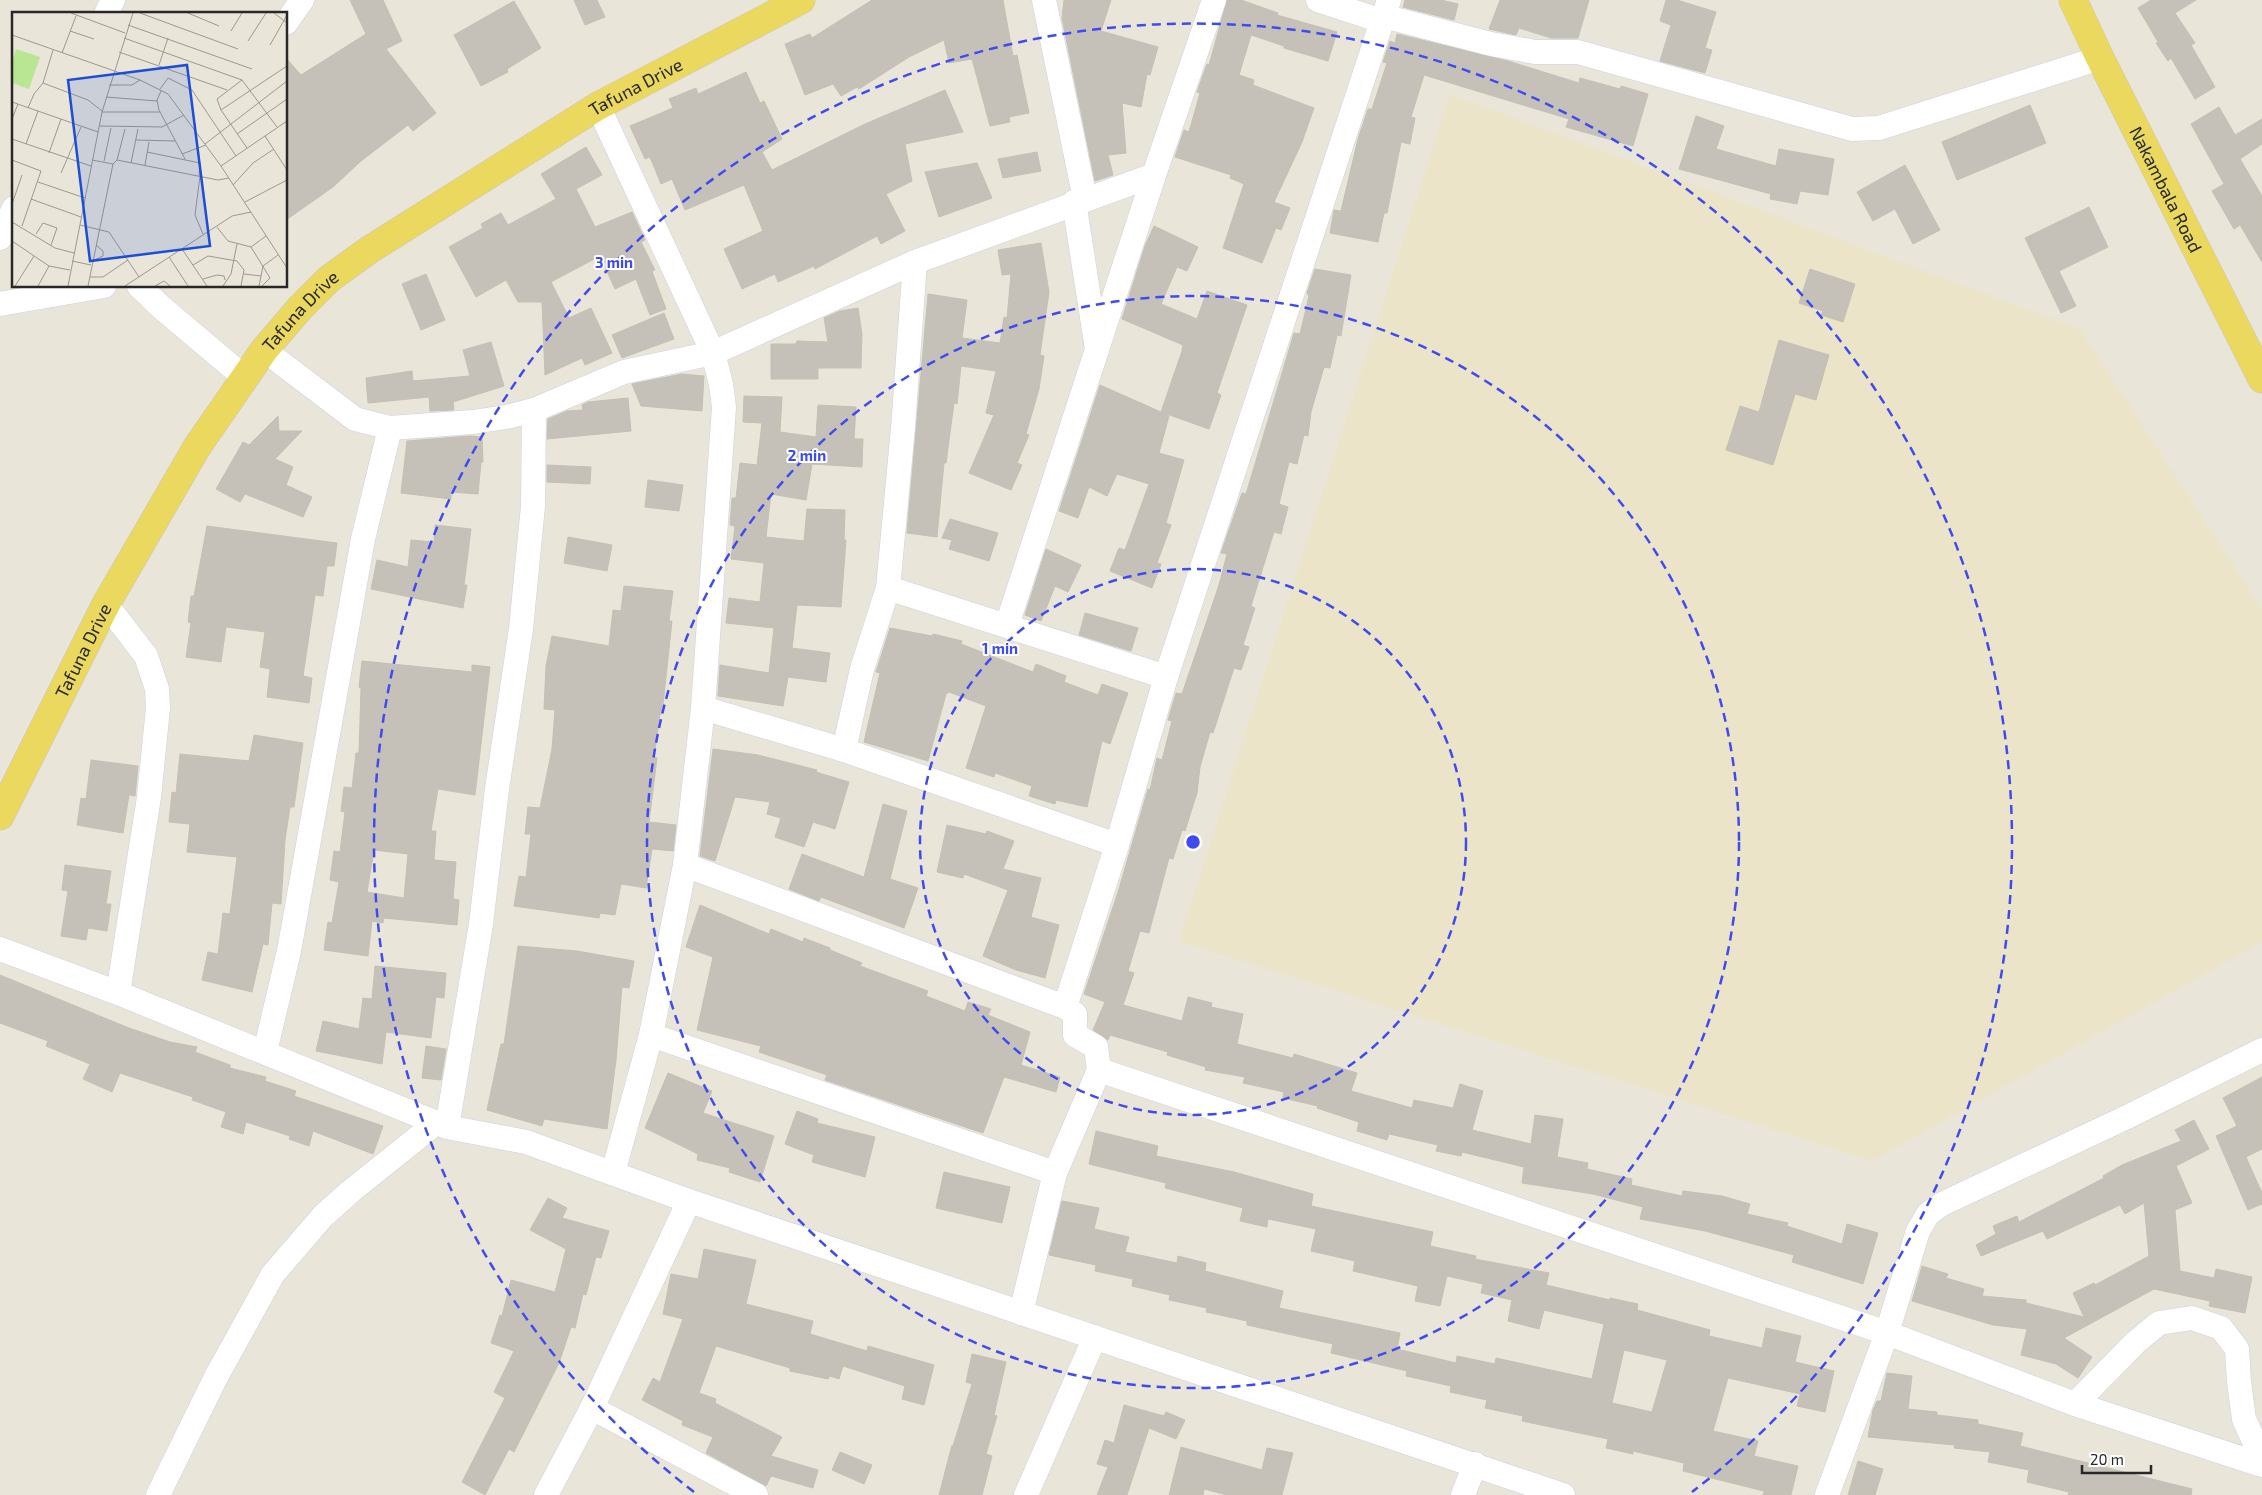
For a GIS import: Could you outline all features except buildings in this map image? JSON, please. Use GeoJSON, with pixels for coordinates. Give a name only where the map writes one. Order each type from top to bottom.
{"type":"FeatureCollection","features":[{"type":"Feature","properties":{"kind":"main road","name":"Tafuna Drive"},"geometry":{"type":"LineString","coordinates":[[0,816],[106,604],[196,447],[264,350],[311,296],[369,250],[598,106],[801,0]]}},
{"type":"Feature","properties":{"kind":"main road","name":"Nakambala Road"},"geometry":{"type":"LineString","coordinates":[[2073,0],[2100,58],[2255,345],[2262,379]]}},
{"type":"Feature","properties":{"kind":"street"},"geometry":{"type":"LineString","coordinates":[[107,12],[113,0]]}},
{"type":"Feature","properties":{"kind":"street"},"geometry":{"type":"LineString","coordinates":[[288,20],[302,0]]}},
{"type":"Feature","properties":{"kind":"street"},"geometry":{"type":"LineString","coordinates":[[1044,0],[1079,201],[1098,353]]}},
{"type":"Feature","properties":{"kind":"street"},"geometry":{"type":"LineString","coordinates":[[1007,626],[1098,353],[1154,175],[1214,0]]}},
{"type":"Feature","properties":{"kind":"street"},"geometry":{"type":"LineString","coordinates":[[1318,0],[1385,12],[1491,44],[1535,52],[1578,52],[1852,129],[1879,128],[2100,58]]}},
{"type":"Feature","properties":{"kind":"street"},"geometry":{"type":"LineString","coordinates":[[1065,1007],[1117,845],[1166,677],[1385,12]]}},
{"type":"Feature","properties":{"kind":"street"},"geometry":{"type":"LineString","coordinates":[[598,106],[713,353],[721,384],[724,408],[703,708],[685,865],[652,1035],[613,1173]]}},
{"type":"Feature","properties":{"kind":"street"},"geometry":{"type":"LineString","coordinates":[[264,350],[355,419],[390,428],[474,422],[534,410],[624,372],[713,353],[915,262],[1154,175]]}},
{"type":"Feature","properties":{"kind":"street"},"geometry":{"type":"LineString","coordinates":[[0,238],[12,212]]}},
{"type":"Feature","properties":{"kind":"street"},"geometry":{"type":"LineString","coordinates":[[844,750],[862,669],[888,588],[903,428],[915,262]]}},
{"type":"Feature","properties":{"kind":"street"},"geometry":{"type":"LineString","coordinates":[[0,304],[92,288]]}},
{"type":"Feature","properties":{"kind":"street"},"geometry":{"type":"LineString","coordinates":[[141,288],[245,378]]}},
{"type":"Feature","properties":{"kind":"street"},"geometry":{"type":"LineString","coordinates":[[158,1495],[216,1378],[273,1274],[330,1210],[442,1125],[481,924],[497,789],[521,629],[534,506],[534,410]]}},
{"type":"Feature","properties":{"kind":"street"},"geometry":{"type":"LineString","coordinates":[[265,1052],[291,942],[363,539],[390,428]]}},
{"type":"Feature","properties":{"kind":"street"},"geometry":{"type":"LineString","coordinates":[[888,588],[1166,677]]}},
{"type":"Feature","properties":{"kind":"street"},"geometry":{"type":"LineString","coordinates":[[106,604],[146,656],[157,690],[158,708],[149,797],[118,993]]}},
{"type":"Feature","properties":{"kind":"street"},"geometry":{"type":"LineString","coordinates":[[703,708],[844,750],[1117,845]]}},
{"type":"Feature","properties":{"kind":"street"},"geometry":{"type":"LineString","coordinates":[[685,865],[1065,1007],[1075,1014],[1075,1035],[1096,1047],[1099,1070],[1055,1173],[1021,1313]]}},
{"type":"Feature","properties":{"kind":"street"},"geometry":{"type":"LineString","coordinates":[[0,949],[118,993],[442,1125],[526,1142],[689,1201],[1563,1495]]}},
{"type":"Feature","properties":{"kind":"street"},"geometry":{"type":"LineString","coordinates":[[652,1035],[1055,1173]]}},
{"type":"Feature","properties":{"kind":"street"},"geometry":{"type":"LineString","coordinates":[[1827,1495],[1887,1333],[1918,1231],[1928,1214],[1942,1204],[2127,1117],[2262,1050]]}},
{"type":"Feature","properties":{"kind":"street"},"geometry":{"type":"LineString","coordinates":[[1099,1070],[1887,1333],[2075,1404],[2262,1465]]}},
{"type":"Feature","properties":{"kind":"street"},"geometry":{"type":"LineString","coordinates":[[546,1495],[592,1408],[689,1201]]}},
{"type":"Feature","properties":{"kind":"street"},"geometry":{"type":"LineString","coordinates":[[2075,1404],[2136,1342],[2160,1323],[2192,1318],[2220,1328],[2237,1349],[2244,1419],[2262,1459]]}},
{"type":"Feature","properties":{"kind":"street"},"geometry":{"type":"LineString","coordinates":[[1026,1495],[1095,1336]]}},
{"type":"Feature","properties":{"kind":"street"},"geometry":{"type":"LineString","coordinates":[[592,1408],[756,1495]]}},
{"type":"Feature","properties":{"kind":"street"},"geometry":{"type":"LineString","coordinates":[[1463,1495],[1475,1464]]}},
{"type":"Feature","properties":{"kind":"shaded area"},"geometry":{"type":"Polygon","coordinates":[[[1450,94],[2080,329],[2262,609],[2262,942],[1872,1161],[1179,941],[1450,94]]]}}]}
